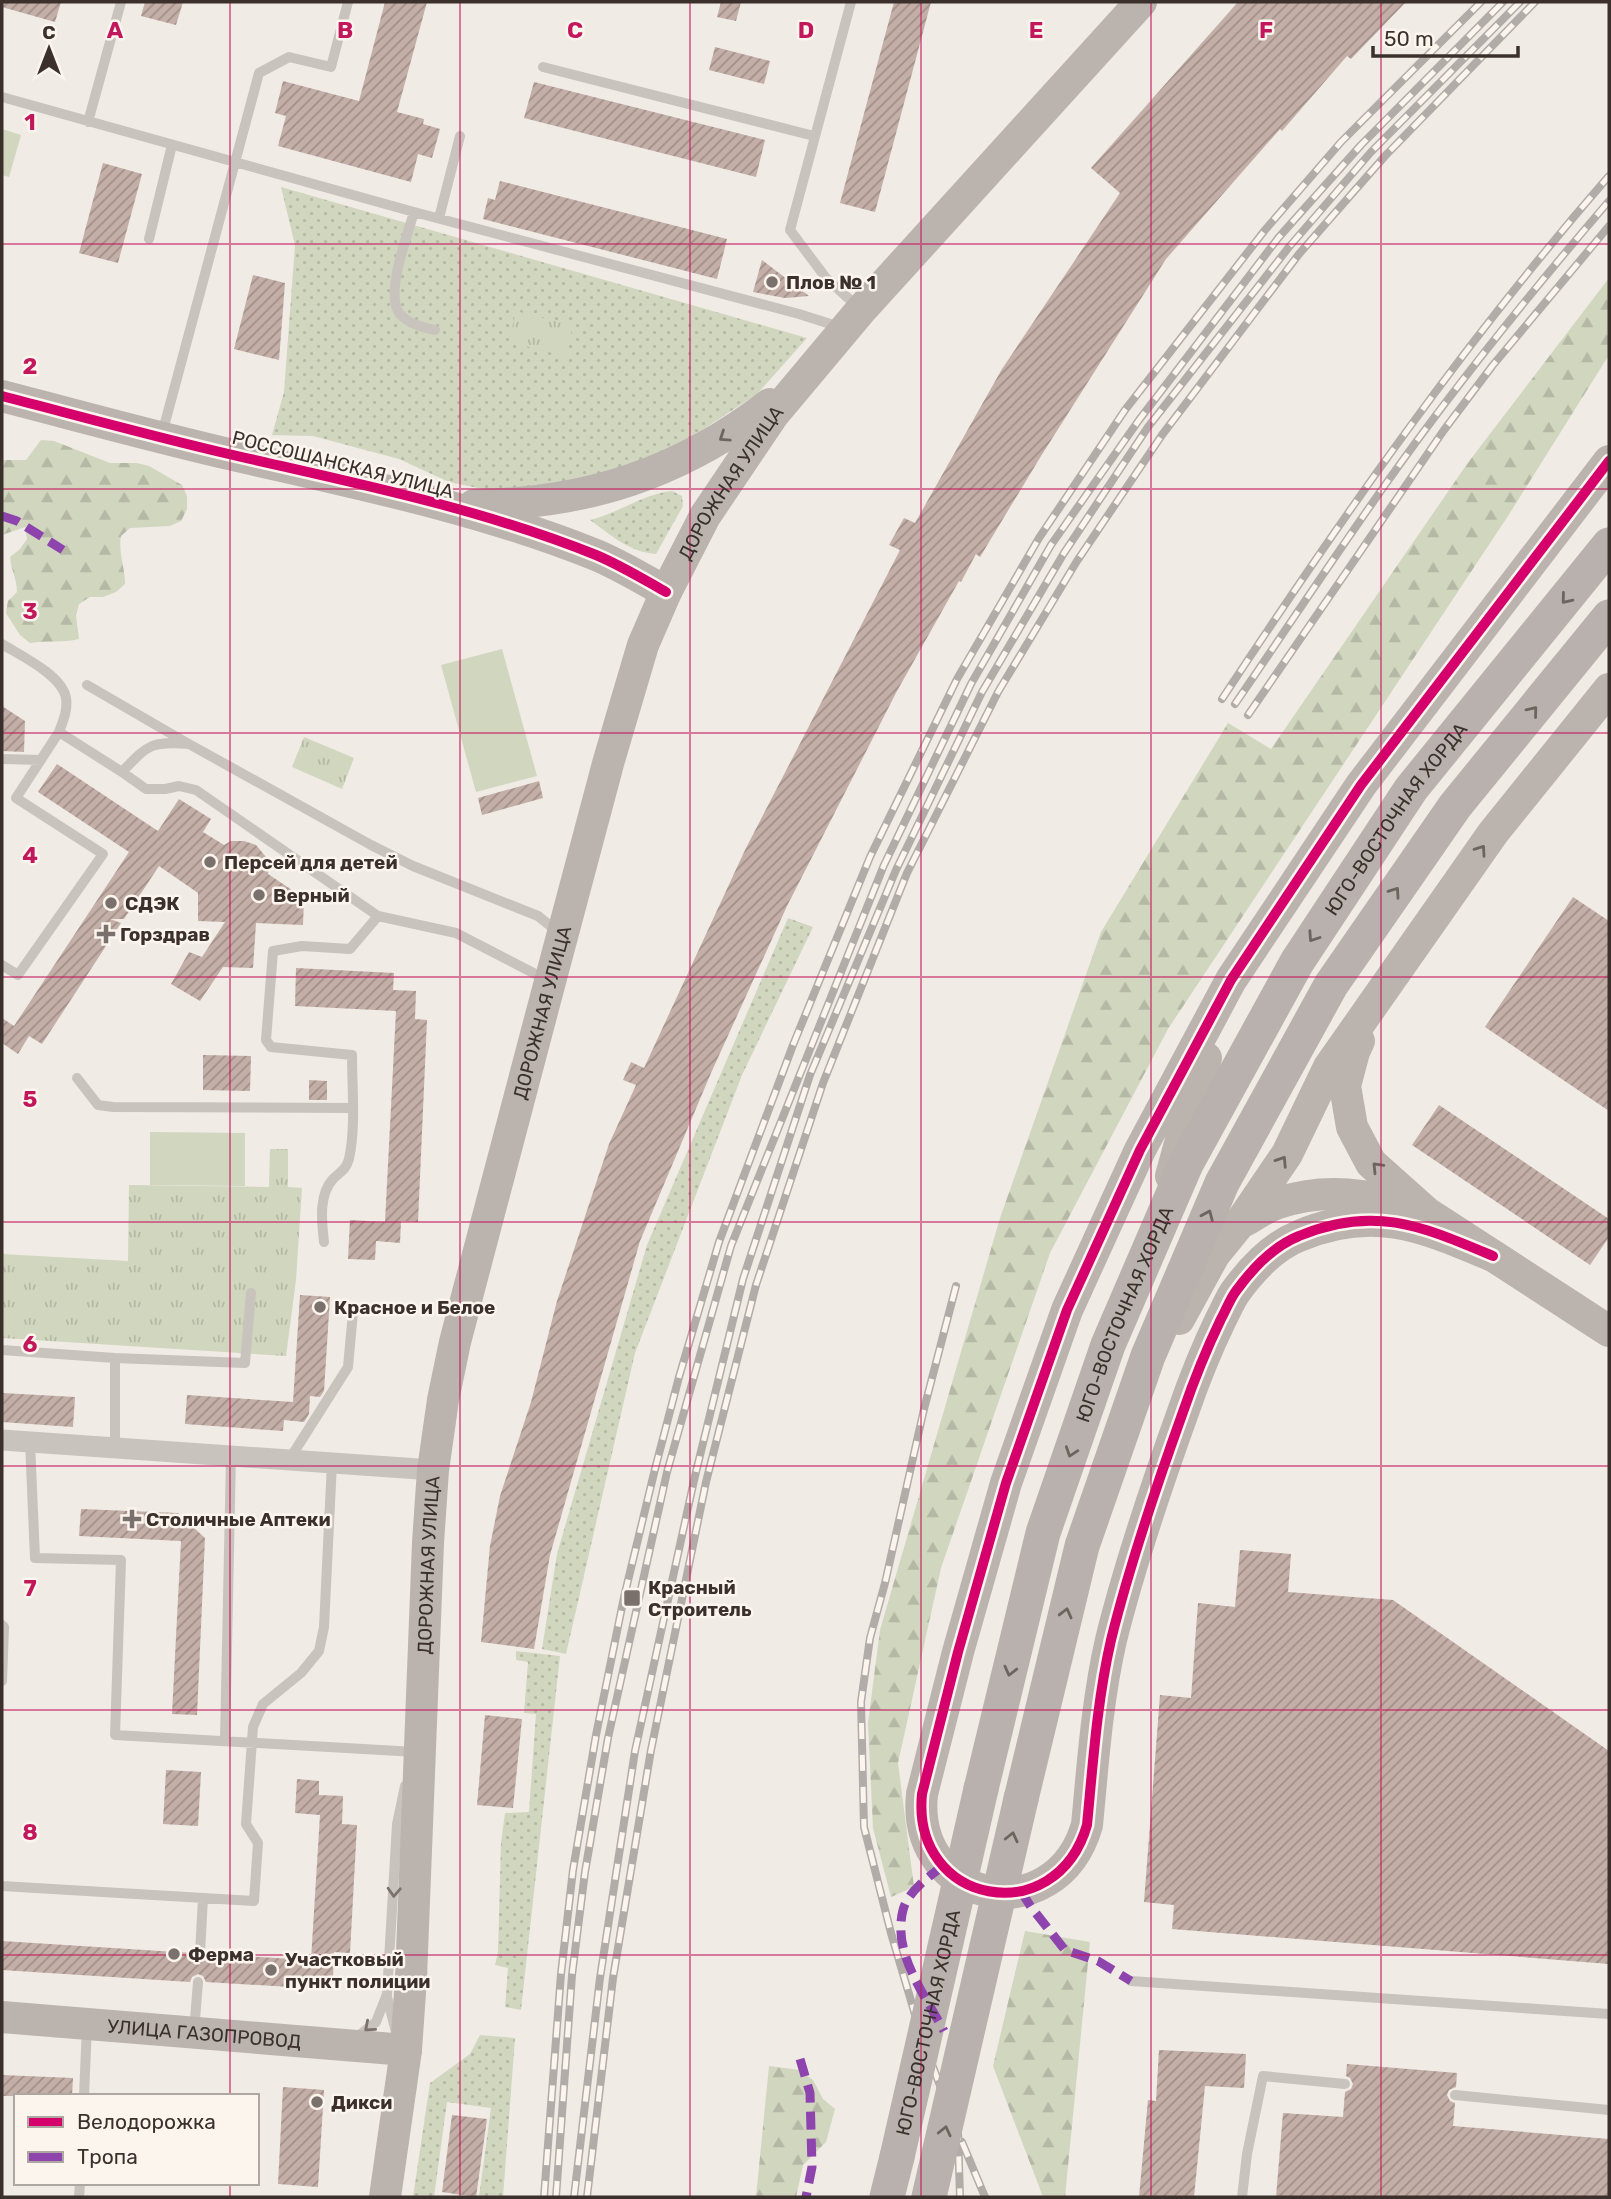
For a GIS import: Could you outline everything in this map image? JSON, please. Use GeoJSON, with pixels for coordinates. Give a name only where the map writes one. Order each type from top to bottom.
{"type":"FeatureCollection","features":[{"type":"Feature","properties":{"kind":"main road","name":"ЮГО-ВОСТОЧНАЯ ХОРДА"},"geometry":{"type":"LineString","coordinates":[[887,2197],[1043,1532],[1108,1345],[1186,1164],[1297,962],[1411,789],[1609,545]]}},
{"type":"Feature","properties":{"kind":"main road","name":"ЮГО-ВОСТОЧНАЯ ХОРДА"},"geometry":{"type":"LineString","coordinates":[[929,2197],[1082,1546],[1148,1356],[1222,1183],[1331,985],[1455,806],[1609,617]]}},
{"type":"Feature","properties":{"kind":"street","name":"ДОРОЖНАЯ УЛИЦА"},"geometry":{"type":"LineString","coordinates":[[385,2197],[405,2050],[411,1978],[433,1470],[443,1400],[455,1342],[550,981],[643,645],[666,592],[705,516],[726,481],[773,415],[853,320],[1141,2]]}},
{"type":"Feature","properties":{"kind":"street","name":"РОССОШАНСКАЯ УЛИЦА"},"geometry":{"type":"LineString","coordinates":[[445,505],[500,505],[563,499],[657,471],[715,444],[799,382]]}},
{"type":"Feature","properties":{"kind":"street","name":"РОССОШАНСКАЯ УЛИЦА"},"geometry":{"type":"LineString","coordinates":[[2,396],[161,439],[445,505],[596,555],[666,592]]}},
{"type":"Feature","properties":{"kind":"street"},"geometry":{"type":"LineString","coordinates":[[1493,1255],[1407,1223],[1366,1219],[1331,1225],[1297,1236],[1267,1255],[1235,1292],[1204,1353],[1149,1507],[1115,1628],[1097,1721],[1087,1825],[1083,1839],[1071,1860],[1055,1876],[1027,1890],[997,1893],[974,1887],[954,1876],[933,1853],[926,1839],[922,1825],[922,1794],[958,1652],[1006,1483],[1067,1310],[1140,1150],[1231,980],[1361,785],[1609,461]]}},
{"type":"Feature","properties":{"kind":"street"},"geometry":{"type":"LineString","coordinates":[[1585,491],[1609,472]]}},
{"type":"Feature","properties":{"kind":"street"},"geometry":{"type":"LineString","coordinates":[[1082,1546],[1185,1307],[1214,1255],[1240,1223],[1287,1154],[1329,1066],[1493,833],[1609,690]]}},
{"type":"Feature","properties":{"kind":"street"},"geometry":{"type":"LineString","coordinates":[[1154,1239],[1186,1118],[1231,980]]}},
{"type":"Feature","properties":{"kind":"street"},"geometry":{"type":"LineString","coordinates":[[1387,987],[1354,1052],[1345,1086],[1352,1127],[1371,1163],[1427,1213],[1609,1331]]}},
{"type":"Feature","properties":{"kind":"street"},"geometry":{"type":"LineString","coordinates":[[1240,1223],[1276,1203],[1311,1195],[1348,1193],[1383,1198],[1427,1213]]}},
{"type":"Feature","properties":{"kind":"street"},"geometry":{"type":"LineString","coordinates":[[2,1440],[433,1470]]}},
{"type":"Feature","properties":{"kind":"street","name":"УЛИЦА ГАЗОПРОВОД"},"geometry":{"type":"LineString","coordinates":[[2,2017],[405,2050]]}},
{"type":"Feature","properties":{"kind":"lane"},"geometry":{"type":"LineString","coordinates":[[88,122],[121,2]]}},
{"type":"Feature","properties":{"kind":"lane"},"geometry":{"type":"LineString","coordinates":[[161,439],[259,73],[289,57],[331,67],[348,2]]}},
{"type":"Feature","properties":{"kind":"lane"},"geometry":{"type":"LineString","coordinates":[[851,2],[790,230],[853,320]]}},
{"type":"Feature","properties":{"kind":"lane"},"geometry":{"type":"LineString","coordinates":[[543,67],[814,136]]}},
{"type":"Feature","properties":{"kind":"lane"},"geometry":{"type":"LineString","coordinates":[[2,97],[414,212],[799,314],[853,320]]}},
{"type":"Feature","properties":{"kind":"lane"},"geometry":{"type":"LineString","coordinates":[[439,218],[460,136]]}},
{"type":"Feature","properties":{"kind":"lane"},"geometry":{"type":"LineString","coordinates":[[149,239],[172,145]]}},
{"type":"Feature","properties":{"kind":"lane"},"geometry":{"type":"LineString","coordinates":[[414,212],[394,296],[398,313],[414,324],[435,330]]}},
{"type":"Feature","properties":{"kind":"lane"},"geometry":{"type":"LineString","coordinates":[[2,644],[46,672],[58,683],[66,698],[65,714],[59,732],[16,798],[103,854],[18,975],[2,965]]}},
{"type":"Feature","properties":{"kind":"lane"},"geometry":{"type":"LineString","coordinates":[[87,685],[371,845],[413,866],[538,916],[563,936]]}},
{"type":"Feature","properties":{"kind":"lane"},"geometry":{"type":"LineString","coordinates":[[59,732],[146,789],[179,786],[196,790],[378,916],[456,933],[550,981]]}},
{"type":"Feature","properties":{"kind":"lane"},"geometry":{"type":"LineString","coordinates":[[122,772],[146,747],[163,742],[189,744]]}},
{"type":"Feature","properties":{"kind":"lane"},"geometry":{"type":"LineString","coordinates":[[2,759],[41,760]]}},
{"type":"Feature","properties":{"kind":"lane"},"geometry":{"type":"LineString","coordinates":[[324,1242],[324,1196],[332,1181],[344,1171],[349,1159],[352,1055],[271,1047],[266,1040],[273,951],[302,946],[350,949],[378,916]]}},
{"type":"Feature","properties":{"kind":"lane"},"geometry":{"type":"LineString","coordinates":[[77,1078],[97,1105],[113,1107],[352,1108]]}},
{"type":"Feature","properties":{"kind":"lane"},"geometry":{"type":"LineString","coordinates":[[2,1350],[245,1363],[250,1293]]}},
{"type":"Feature","properties":{"kind":"lane"},"geometry":{"type":"LineString","coordinates":[[289,1460],[348,1367],[353,1312]]}},
{"type":"Feature","properties":{"kind":"lane"},"geometry":{"type":"LineString","coordinates":[[115,1358],[115,1449]]}},
{"type":"Feature","properties":{"kind":"lane"},"geometry":{"type":"LineString","coordinates":[[30,1442],[35,1558],[121,1560],[115,1735],[420,1752],[405,1782],[397,1824],[387,1994],[396,2032],[405,2050]]}},
{"type":"Feature","properties":{"kind":"lane"},"geometry":{"type":"LineString","coordinates":[[225,1741],[231,1456]]}},
{"type":"Feature","properties":{"kind":"lane"},"geometry":{"type":"LineString","coordinates":[[2,1886],[254,1901],[258,1843],[246,1824],[253,1727],[263,1704],[301,1673],[319,1651],[324,1627],[332,1463]]}},
{"type":"Feature","properties":{"kind":"lane"},"geometry":{"type":"LineString","coordinates":[[2,1625],[2,1681]]}},
{"type":"Feature","properties":{"kind":"lane"},"geometry":{"type":"LineString","coordinates":[[200,1953],[203,1898]]}},
{"type":"Feature","properties":{"kind":"lane"},"geometry":{"type":"LineString","coordinates":[[1131,1981],[1609,2014]]}},
{"type":"Feature","properties":{"kind":"lane"},"geometry":{"type":"LineString","coordinates":[[194,2032],[198,1982]]}},
{"type":"Feature","properties":{"kind":"lane"},"geometry":{"type":"LineString","coordinates":[[335,2044],[353,2039],[376,2022],[387,1994]]}},
{"type":"Feature","properties":{"kind":"lane"},"geometry":{"type":"LineString","coordinates":[[83,2094],[87,2023]]}},
{"type":"Feature","properties":{"kind":"lane"},"geometry":{"type":"LineString","coordinates":[[1242,2197],[1247,2154],[1263,2076],[1345,2084]]}},
{"type":"Feature","properties":{"kind":"lane"},"geometry":{"type":"LineString","coordinates":[[1455,2095],[1609,2110]]}},
{"type":"Feature","properties":{"kind":"green space"},"geometry":{"type":"Polygon","coordinates":[[[2,129],[21,135],[9,177],[2,175],[2,129]]]}},
{"type":"Feature","properties":{"kind":"green space"},"geometry":{"type":"Polygon","coordinates":[[[281,187],[807,338],[757,394],[672,450],[614,473],[513,495],[449,482],[399,459],[313,436],[272,435],[284,392],[295,245],[281,187]]]}},
{"type":"Feature","properties":{"kind":"green space"},"geometry":{"type":"Polygon","coordinates":[[[1609,278],[1609,355],[1508,516],[1168,1029],[1050,1253],[941,1568],[898,1763],[914,1887],[891,1897],[873,1828],[868,1723],[880,1630],[1000,1218],[1101,932],[1228,723],[1271,749],[1467,464],[1609,278]]]}},
{"type":"Feature","properties":{"kind":"green space"},"geometry":{"type":"Polygon","coordinates":[[[516,311],[573,326],[565,356],[509,342],[516,311]]]}},
{"type":"Feature","properties":{"kind":"green space"},"geometry":{"type":"Polygon","coordinates":[[[41,440],[54,441],[110,463],[149,466],[182,485],[187,496],[187,509],[181,521],[170,526],[130,528],[121,536],[125,584],[116,592],[103,597],[90,597],[79,604],[76,616],[79,639],[30,643],[20,635],[6,613],[8,601],[17,592],[10,557],[27,539],[25,527],[2,535],[2,460],[26,460],[41,440]]]}},
{"type":"Feature","properties":{"kind":"green space"},"geometry":{"type":"Polygon","coordinates":[[[672,491],[682,496],[683,506],[656,554],[629,546],[590,520],[651,496],[672,491]]]}},
{"type":"Feature","properties":{"kind":"green space"},"geometry":{"type":"Polygon","coordinates":[[[502,649],[537,776],[476,792],[441,665],[502,649]]]}},
{"type":"Feature","properties":{"kind":"green space"},"geometry":{"type":"Polygon","coordinates":[[[304,737],[354,758],[342,789],[292,767],[304,737]]]}},
{"type":"Feature","properties":{"kind":"green space"},"geometry":{"type":"Polygon","coordinates":[[[788,918],[813,927],[742,1075],[635,1353],[566,1654],[542,1649],[557,1554],[647,1245],[788,918]]]}},
{"type":"Feature","properties":{"kind":"green space"},"geometry":{"type":"Polygon","coordinates":[[[150,1132],[245,1133],[245,1186],[150,1185],[150,1132]]]}},
{"type":"Feature","properties":{"kind":"green space"},"geometry":{"type":"Polygon","coordinates":[[[270,1149],[288,1149],[288,1187],[302,1188],[296,1280],[286,1356],[2,1338],[2,1254],[128,1261],[129,1185],[269,1187],[270,1149]]]}},
{"type":"Feature","properties":{"kind":"green space"},"geometry":{"type":"Polygon","coordinates":[[[516,1651],[560,1656],[521,2010],[505,2007],[508,1968],[495,1965],[498,1952],[501,1843],[505,1813],[529,1812],[536,1714],[524,1713],[528,1662],[516,1660],[516,1651]]]}},
{"type":"Feature","properties":{"kind":"green space"},"geometry":{"type":"Polygon","coordinates":[[[1025,1931],[1090,1942],[1065,2197],[1043,2197],[993,2066],[1025,1931]]]}},
{"type":"Feature","properties":{"kind":"green space"},"geometry":{"type":"Polygon","coordinates":[[[480,2035],[515,2038],[503,2197],[479,2197],[491,2108],[447,2102],[434,2197],[413,2197],[430,2083],[470,2054],[480,2035]]]}},
{"type":"Feature","properties":{"kind":"green space"},"geometry":{"type":"Polygon","coordinates":[[[769,2066],[799,2070],[813,2080],[823,2099],[835,2109],[826,2142],[803,2165],[796,2197],[756,2197],[769,2066]]]}},
{"type":"Feature","properties":{"kind":"building"},"geometry":{"type":"Polygon","coordinates":[[[2,2],[61,2],[55,22],[2,7],[2,2]]]}},
{"type":"Feature","properties":{"kind":"building"},"geometry":{"type":"Polygon","coordinates":[[[145,2],[183,2],[176,25],[141,16],[145,2]]]}},
{"type":"Feature","properties":{"kind":"building"},"geometry":{"type":"Polygon","coordinates":[[[385,2],[427,2],[397,112],[424,119],[423,124],[440,129],[432,158],[418,154],[411,182],[278,146],[286,116],[275,113],[283,81],[359,101],[385,2]]]}},
{"type":"Feature","properties":{"kind":"building"},"geometry":{"type":"Polygon","coordinates":[[[721,2],[741,2],[736,21],[717,17],[721,2]]]}},
{"type":"Feature","properties":{"kind":"building"},"geometry":{"type":"Polygon","coordinates":[[[894,2],[931,2],[875,212],[840,203],[894,2]]]}},
{"type":"Feature","properties":{"kind":"building"},"geometry":{"type":"Polygon","coordinates":[[[1238,2],[1406,2],[1351,59],[1347,56],[1166,259],[980,557],[976,554],[961,582],[959,581],[897,691],[787,906],[711,1073],[640,1241],[550,1555],[534,1649],[481,1642],[490,1546],[500,1496],[531,1402],[557,1301],[609,1144],[636,1085],[623,1080],[631,1062],[644,1068],[745,850],[900,550],[889,545],[904,518],[915,523],[1002,369],[1120,193],[1091,168],[1238,2]]]}},
{"type":"Feature","properties":{"kind":"building"},"geometry":{"type":"Polygon","coordinates":[[[715,47],[770,61],[764,84],[709,70],[715,47]]]}},
{"type":"Feature","properties":{"kind":"building"},"geometry":{"type":"Polygon","coordinates":[[[534,82],[765,140],[756,177],[524,118],[534,82]]]}},
{"type":"Feature","properties":{"kind":"building"},"geometry":{"type":"Polygon","coordinates":[[[103,163],[142,174],[118,263],[79,253],[103,163]]]}},
{"type":"Feature","properties":{"kind":"building"},"geometry":{"type":"Polygon","coordinates":[[[500,181],[727,239],[717,279],[483,219],[488,198],[495,200],[500,181]]]}},
{"type":"Feature","properties":{"kind":"building"},"geometry":{"type":"Polygon","coordinates":[[[762,260],[809,296],[785,298],[753,292],[762,260]]]}},
{"type":"Feature","properties":{"kind":"building"},"geometry":{"type":"Polygon","coordinates":[[[253,275],[285,283],[279,360],[234,349],[253,275]]]}},
{"type":"Feature","properties":{"kind":"building"},"geometry":{"type":"Polygon","coordinates":[[[2,706],[25,721],[24,752],[2,751],[2,706]]]}},
{"type":"Feature","properties":{"kind":"building"},"geometry":{"type":"Polygon","coordinates":[[[57,764],[158,831],[179,799],[211,819],[203,832],[224,845],[231,841],[244,841],[256,845],[266,857],[268,874],[304,898],[303,925],[256,923],[253,968],[223,967],[200,1001],[171,984],[189,952],[202,957],[225,922],[198,921],[198,893],[159,866],[124,919],[110,919],[121,923],[42,1044],[29,1036],[18,1054],[2,1043],[2,1018],[14,1026],[129,852],[38,792],[57,764]]]}},
{"type":"Feature","properties":{"kind":"building"},"geometry":{"type":"Polygon","coordinates":[[[539,781],[543,798],[482,815],[478,798],[539,781]]]}},
{"type":"Feature","properties":{"kind":"building"},"geometry":{"type":"Polygon","coordinates":[[[1573,897],[1609,921],[1609,1111],[1485,1027],[1573,897]]]}},
{"type":"Feature","properties":{"kind":"building"},"geometry":{"type":"Polygon","coordinates":[[[296,968],[394,973],[393,990],[416,991],[415,1019],[427,1020],[418,1222],[401,1221],[400,1243],[376,1241],[375,1260],[348,1259],[350,1220],[385,1222],[396,1011],[295,1006],[296,968]]]}},
{"type":"Feature","properties":{"kind":"building"},"geometry":{"type":"Polygon","coordinates":[[[203,1055],[251,1056],[250,1091],[203,1090],[203,1055]]]}},
{"type":"Feature","properties":{"kind":"building"},"geometry":{"type":"Polygon","coordinates":[[[309,1080],[327,1081],[327,1100],[309,1100],[309,1080]]]}},
{"type":"Feature","properties":{"kind":"building"},"geometry":{"type":"Polygon","coordinates":[[[1439,1105],[1609,1219],[1609,1237],[1590,1265],[1412,1145],[1439,1105]]]}},
{"type":"Feature","properties":{"kind":"building"},"geometry":{"type":"Polygon","coordinates":[[[300,1295],[330,1297],[324,1391],[320,1397],[310,1396],[309,1414],[304,1422],[284,1420],[283,1431],[185,1424],[187,1395],[293,1402],[300,1295]]]}},
{"type":"Feature","properties":{"kind":"building"},"geometry":{"type":"Polygon","coordinates":[[[2,1393],[75,1397],[73,1427],[2,1422],[2,1393]]]}},
{"type":"Feature","properties":{"kind":"building"},"geometry":{"type":"Polygon","coordinates":[[[81,1509],[178,1513],[205,1538],[197,1715],[172,1714],[181,1541],[79,1536],[81,1509]]]}},
{"type":"Feature","properties":{"kind":"building"},"geometry":{"type":"Polygon","coordinates":[[[1240,1550],[1291,1554],[1288,1592],[1393,1600],[1609,1751],[1609,1964],[1172,1929],[1174,1905],[1144,1902],[1160,1695],[1191,1698],[1198,1603],[1235,1607],[1240,1550]]]}},
{"type":"Feature","properties":{"kind":"building"},"geometry":{"type":"Polygon","coordinates":[[[485,1715],[522,1719],[513,1808],[477,1805],[485,1715]]]}},
{"type":"Feature","properties":{"kind":"building"},"geometry":{"type":"Polygon","coordinates":[[[166,1770],[201,1772],[198,1826],[163,1824],[166,1770]]]}},
{"type":"Feature","properties":{"kind":"building"},"geometry":{"type":"Polygon","coordinates":[[[297,1779],[319,1781],[319,1795],[343,1796],[342,1824],[357,1825],[350,1953],[334,1952],[333,1978],[308,1976],[307,1988],[206,1982],[203,1976],[198,1974],[192,1977],[190,1982],[2,1970],[2,1941],[192,1953],[199,1961],[204,1960],[208,1954],[311,1960],[320,1815],[295,1813],[297,1779]]]}},
{"type":"Feature","properties":{"kind":"building"},"geometry":{"type":"Polygon","coordinates":[[[1159,2050],[1246,2054],[1244,2088],[1205,2086],[1194,2197],[1139,2197],[1148,2100],[1156,2101],[1159,2050]]]}},
{"type":"Feature","properties":{"kind":"building"},"geometry":{"type":"Polygon","coordinates":[[[1347,2064],[1457,2073],[1456,2087],[1449,2090],[1447,2095],[1450,2101],[1455,2103],[1453,2126],[1609,2139],[1609,2197],[1276,2197],[1283,2113],[1343,2117],[1345,2092],[1351,2089],[1353,2084],[1346,2076],[1347,2064]]]}},
{"type":"Feature","properties":{"kind":"building"},"geometry":{"type":"Polygon","coordinates":[[[2,2075],[73,2078],[72,2094],[2,2096],[2,2075]]]}},
{"type":"Feature","properties":{"kind":"building"},"geometry":{"type":"Polygon","coordinates":[[[283,2087],[324,2090],[318,2187],[278,2184],[283,2087]]]}},
{"type":"Feature","properties":{"kind":"building"},"geometry":{"type":"Polygon","coordinates":[[[452,2115],[487,2119],[476,2197],[442,2192],[452,2115]]]}},
{"type":"Feature","properties":{"kind":"railway"},"geometry":{"type":"LineString","coordinates":[[544,2197],[561,1974],[573,1870],[596,1735],[624,1597],[655,1469],[719,1242],[793,1045],[870,857],[957,679],[1039,538],[1125,410],[1265,230],[1341,142],[1481,2]]}},
{"type":"Feature","properties":{"kind":"railway"},"geometry":{"type":"LineString","coordinates":[[556,2197],[572,1975],[585,1872],[608,1738],[667,1472],[731,1246],[884,865],[971,684],[1051,545],[1139,420],[1279,237],[1361,145],[1503,2]]}},
{"type":"Feature","properties":{"kind":"railway"},"geometry":{"type":"LineString","coordinates":[[574,2197],[600,1978],[635,1751],[695,1476],[743,1279],[810,1075],[896,870],[982,692],[1064,553],[1148,427],[1289,247],[1371,152],[1520,2]]}},
{"type":"Feature","properties":{"kind":"railway"},"geometry":{"type":"LineString","coordinates":[[587,2197],[613,1978],[651,1750],[706,1482],[756,1285],[823,1083],[907,873],[998,692],[1077,561],[1162,435],[1299,254],[1385,156],[1535,2]]}},
{"type":"Feature","properties":{"kind":"railway"},"geometry":{"type":"LineString","coordinates":[[1222,699],[1359,497],[1455,366],[1556,238],[1609,176]]}},
{"type":"Feature","properties":{"kind":"railway"},"geometry":{"type":"LineString","coordinates":[[1235,704],[1412,448],[1522,305],[1609,201]]}},
{"type":"Feature","properties":{"kind":"railway"},"geometry":{"type":"LineString","coordinates":[[1248,715],[1444,430],[1493,365],[1609,226]]}},
{"type":"Feature","properties":{"kind":"railway"},"geometry":{"type":"LineString","coordinates":[[956,1286],[870,1638],[861,1702],[864,1827],[922,2038],[958,2133],[960,2197]]}},
{"type":"Feature","properties":{"kind":"railway"},"geometry":{"type":"LineString","coordinates":[[962,2142],[985,2197]]}},
{"type":"Feature","properties":{"kind":"marked path"},"geometry":{"type":"LineString","coordinates":[[2,516],[17,521],[63,550]]}},
{"type":"Feature","properties":{"kind":"marked path"},"geometry":{"type":"LineString","coordinates":[[943,1866],[909,1897],[903,1910],[901,1926],[902,1942],[912,1973],[944,2031]]}},
{"type":"Feature","properties":{"kind":"marked path"},"geometry":{"type":"LineString","coordinates":[[1021,1891],[1065,1950],[1098,1961],[1131,1981]]}},
{"type":"Feature","properties":{"kind":"marked path"},"geometry":{"type":"LineString","coordinates":[[800,2059],[810,2093],[812,2167],[806,2197]]}},
{"type":"Feature","properties":{"kind":"cycle path"},"geometry":{"type":"LineString","coordinates":[[2,396],[507,523],[596,555],[666,592]]}},
{"type":"Feature","properties":{"kind":"cycle path"},"geometry":{"type":"LineString","coordinates":[[1493,1256],[1421,1228],[1375,1221],[1351,1222],[1326,1226],[1290,1240],[1272,1252],[1249,1275],[1230,1301],[1200,1365],[1126,1582],[1102,1686],[1087,1825],[1071,1859],[1047,1881],[1018,1891],[989,1891],[961,1881],[939,1861],[925,1832],[922,1794],[958,1652],[1006,1483],[1067,1310],[1140,1150],[1231,980],[1361,785],[1609,461]]}},
{"type":"Feature","properties":{"kind":"place","name":"Плов № 1"},"geometry":{"type":"Point","coordinates":[772,282]}},
{"type":"Feature","properties":{"kind":"place","name":"Персей для детей"},"geometry":{"type":"Point","coordinates":[210,862]}},
{"type":"Feature","properties":{"kind":"place","name":"Верный"},"geometry":{"type":"Point","coordinates":[259,895]}},
{"type":"Feature","properties":{"kind":"place","name":"СДЭК"},"geometry":{"type":"Point","coordinates":[111,903]}},
{"type":"Feature","properties":{"kind":"place","name":"Горздрав"},"geometry":{"type":"Point","coordinates":[106,934]}},
{"type":"Feature","properties":{"kind":"place","name":"Красное и Белое"},"geometry":{"type":"Point","coordinates":[320,1307]}},
{"type":"Feature","properties":{"kind":"place","name":"Столичные Аптеки"},"geometry":{"type":"Point","coordinates":[132,1519]}},
{"type":"Feature","properties":{"kind":"place","name":"Красный Строитель"},"geometry":{"type":"Point","coordinates":[632,1598]}},
{"type":"Feature","properties":{"kind":"place","name":"Ферма"},"geometry":{"type":"Point","coordinates":[174,1954]}},
{"type":"Feature","properties":{"kind":"place","name":"Участковый пункт полиции"},"geometry":{"type":"Point","coordinates":[271,1970]}},
{"type":"Feature","properties":{"kind":"place","name":"Дикси"},"geometry":{"type":"Point","coordinates":[317,2102]}}]}
